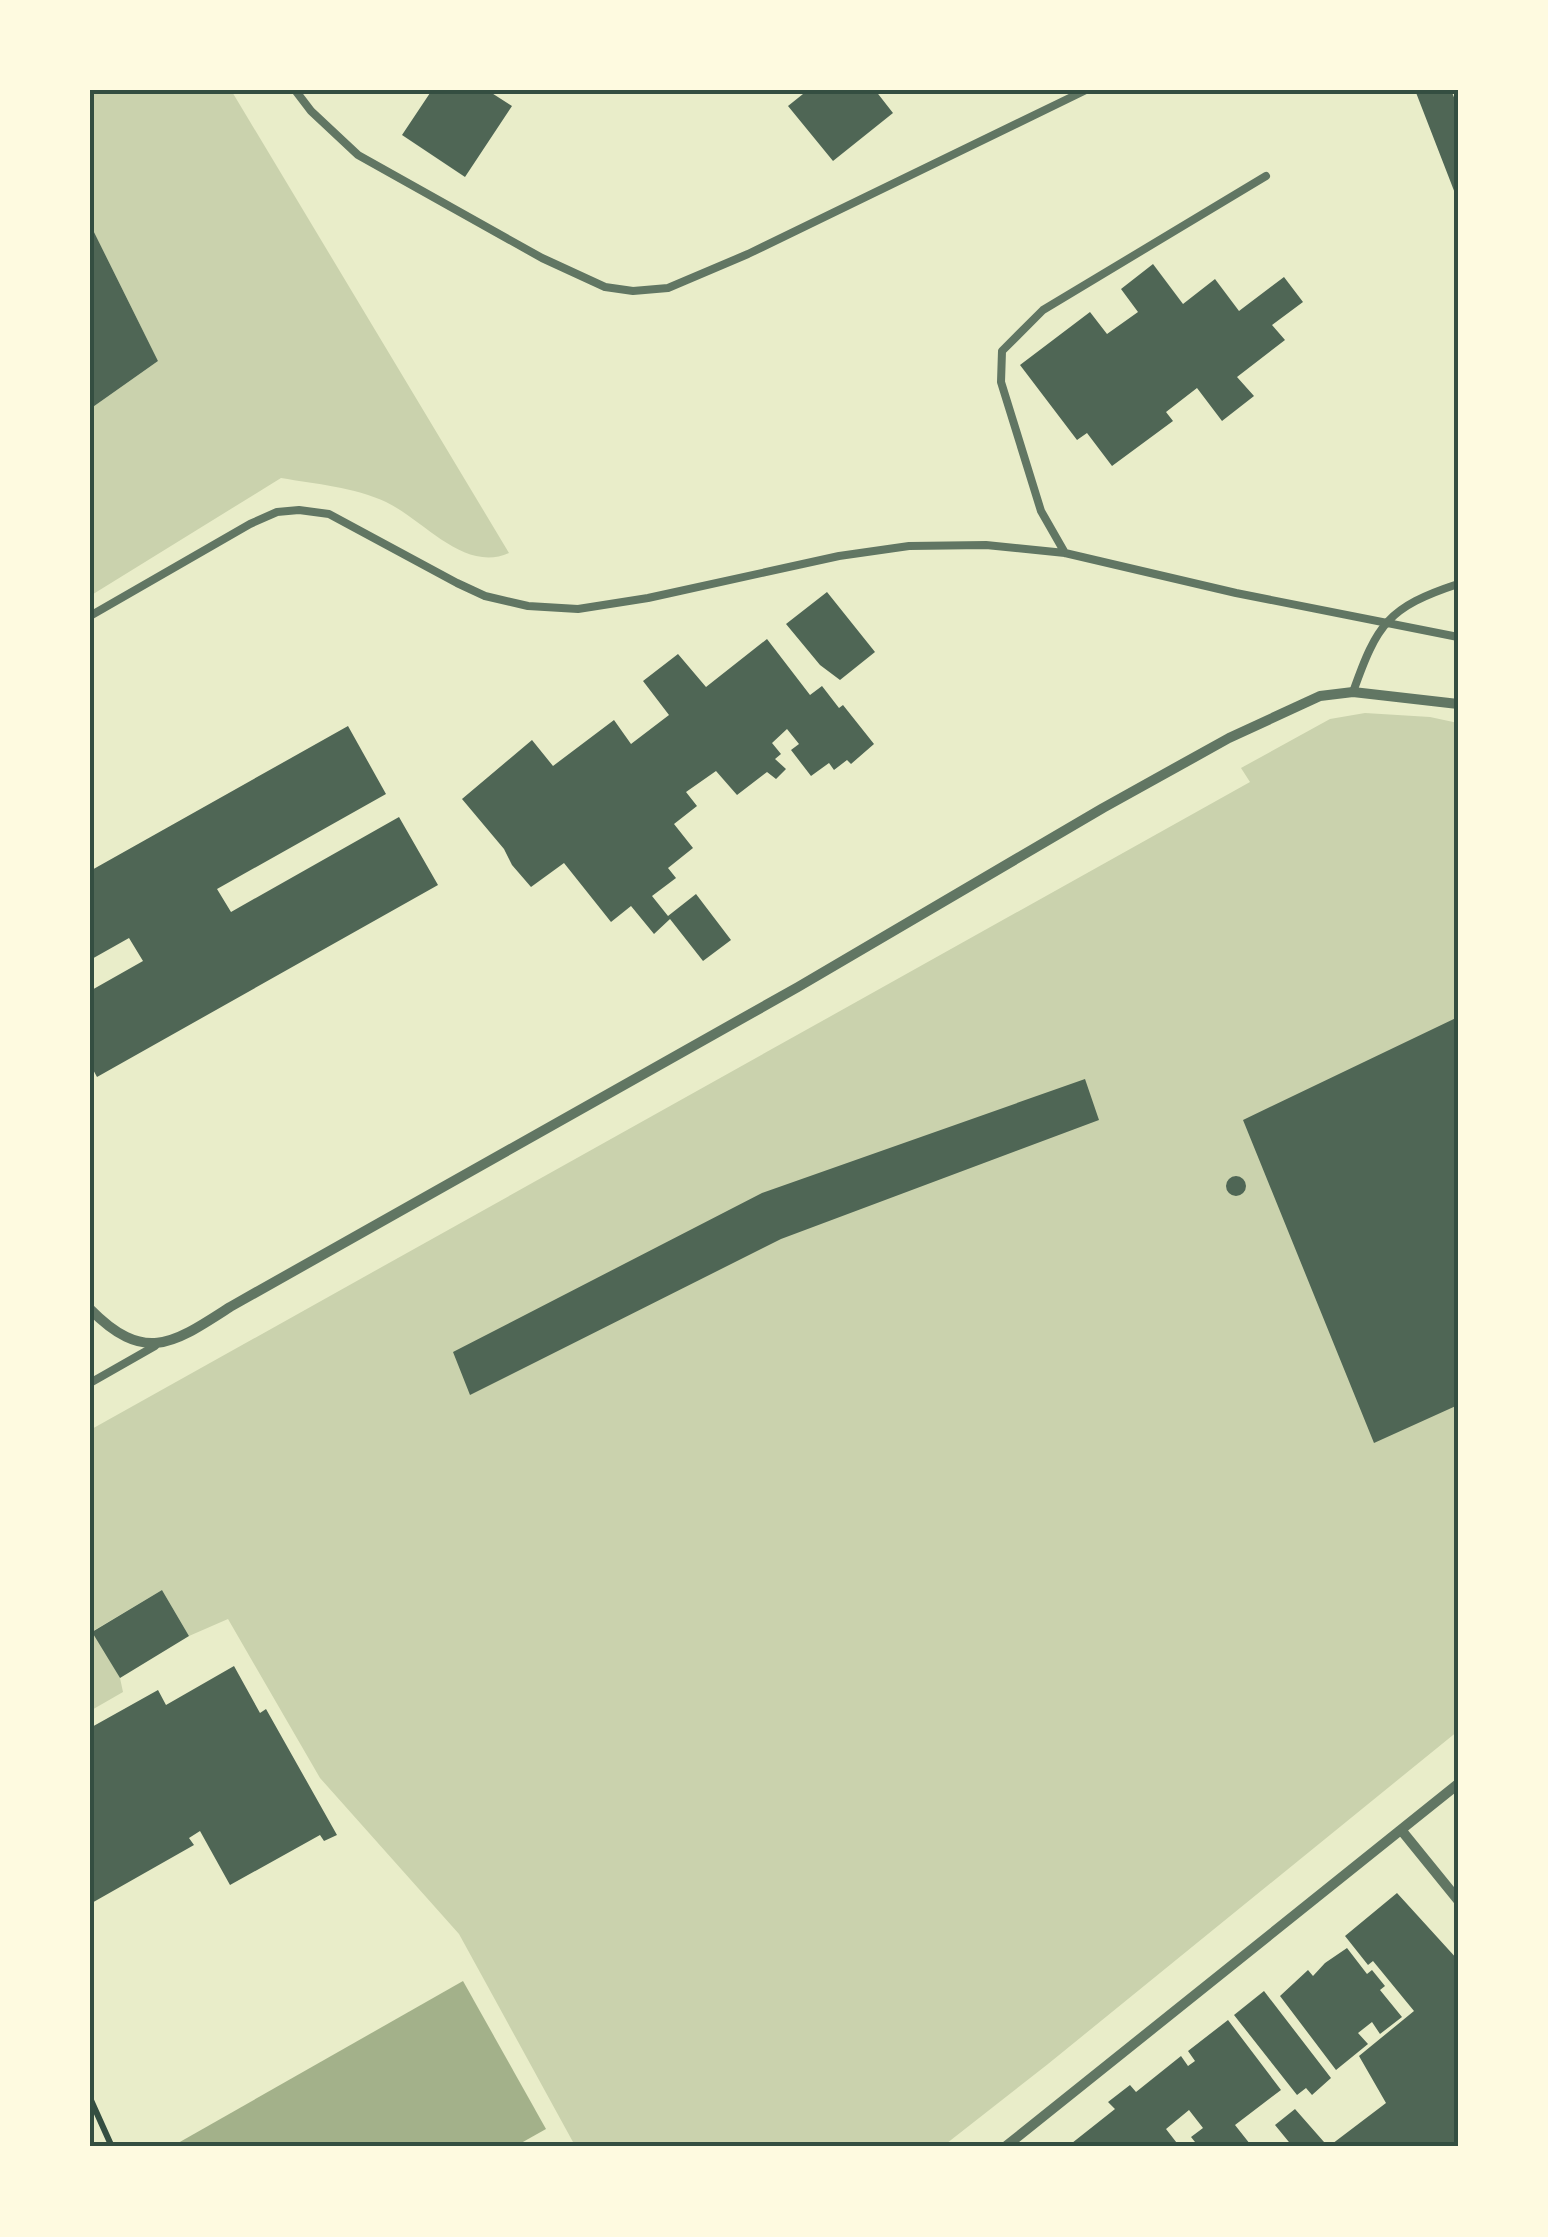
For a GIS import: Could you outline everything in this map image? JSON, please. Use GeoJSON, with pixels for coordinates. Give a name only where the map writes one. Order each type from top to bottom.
{"type":"FeatureCollection","features":[{"type":"Feature","properties":{"kind":"street"},"geometry":{"type":"LineString","coordinates":[[90,1309],[120,1334],[155,1346],[185,1336],[798,987],[1103,808],[1229,738],[1320,696],[1353,692],[1458,704]]}},
{"type":"Feature","properties":{"kind":"street"},"geometry":{"type":"LineString","coordinates":[[1005,2147],[1458,1784]]}},
{"type":"Feature","properties":{"kind":"street"},"geometry":{"type":"LineString","coordinates":[[1402,1831],[1458,1900]]}},
{"type":"Feature","properties":{"kind":"lane"},"geometry":{"type":"LineString","coordinates":[[295,90],[312,112],[358,155],[542,258],[605,288],[632,291],[668,288],[748,254],[1086,90]]}},
{"type":"Feature","properties":{"kind":"lane"},"geometry":{"type":"LineString","coordinates":[[1065,554],[1040,511],[1001,382],[1002,351],[1043,310],[1266,176]]}},
{"type":"Feature","properties":{"kind":"lane"},"geometry":{"type":"LineString","coordinates":[[90,616],[250,524],[277,512],[299,510],[329,514],[485,596],[528,606],[578,609],[648,598],[839,556],[909,546],[986,545],[1065,554],[1458,637]]}},
{"type":"Feature","properties":{"kind":"lane"},"geometry":{"type":"LineString","coordinates":[[1353,692],[1369,647],[1385,622],[1424,595],[1458,584]]}},
{"type":"Feature","properties":{"kind":"lane"},"geometry":{"type":"LineString","coordinates":[[90,1383],[155,1346]]}},
{"type":"Feature","properties":{"kind":"path"},"geometry":{"type":"LineString","coordinates":[[90,2098],[112,2147]]}},
{"type":"Feature","properties":{"kind":"shaded area"},"geometry":{"type":"Polygon","coordinates":[[[90,90],[231,90],[509,553],[476,556],[445,542],[374,497],[281,478],[90,596],[90,409],[158,361],[90,224],[90,90]]]}},
{"type":"Feature","properties":{"kind":"shaded area"},"geometry":{"type":"Polygon","coordinates":[[[1365,713],[1458,723],[1458,1731],[942,2147],[566,2147],[573,2142],[459,1934],[320,1778],[228,1619],[189,1636],[162,1590],[93,1631],[120,1678],[123,1692],[90,1711],[90,1430],[1250,782],[1241,768],[1330,719],[1365,713]]]}},
{"type":"Feature","properties":{"kind":"shaded area"},"geometry":{"type":"Polygon","coordinates":[[[463,1981],[546,2129],[514,2147],[171,2147],[463,1981]]]}},
{"type":"Feature","properties":{"kind":"building"},"geometry":{"type":"Polygon","coordinates":[[[432,90],[487,90],[512,106],[465,177],[402,135],[432,90]]]}},
{"type":"Feature","properties":{"kind":"building"},"geometry":{"type":"Polygon","coordinates":[[[808,90],[875,90],[893,113],[833,161],[788,106],[808,90]]]}},
{"type":"Feature","properties":{"kind":"building"},"geometry":{"type":"Polygon","coordinates":[[[1415,90],[1451,90],[1458,107],[1458,201],[1415,90]]]}},
{"type":"Feature","properties":{"kind":"building"},"geometry":{"type":"Polygon","coordinates":[[[90,224],[158,361],[90,409],[90,224]]]}},
{"type":"Feature","properties":{"kind":"building"},"geometry":{"type":"Polygon","coordinates":[[[1153,264],[1183,304],[1215,279],[1239,311],[1284,277],[1303,302],[1272,325],[1285,340],[1237,377],[1254,396],[1222,421],[1197,388],[1166,412],[1173,421],[1112,466],[1087,433],[1077,440],[1020,365],[1090,312],[1107,334],[1138,312],[1121,289],[1153,264]]]}},
{"type":"Feature","properties":{"kind":"building"},"geometry":{"type":"Polygon","coordinates":[[[827,592],[875,652],[840,680],[820,665],[786,624],[827,592]]]}},
{"type":"Feature","properties":{"kind":"building"},"geometry":{"type":"Polygon","coordinates":[[[767,639],[810,695],[822,686],[874,744],[851,764],[847,760],[834,770],[829,763],[811,776],[791,750],[799,744],[787,729],[772,743],[781,754],[775,759],[786,769],[776,779],[767,772],[737,795],[716,771],[686,792],[697,806],[674,824],[693,848],[668,868],[676,878],[652,896],[668,916],[696,894],[731,940],[703,961],[670,919],[654,934],[631,906],[611,922],[564,863],[531,887],[462,799],[532,740],[553,766],[614,720],[631,744],[669,715],[643,681],[678,654],[706,687],[767,639]]]}},
{"type":"Feature","properties":{"kind":"building"},"geometry":{"type":"Polygon","coordinates":[[[348,726],[386,794],[217,889],[231,912],[399,817],[438,885],[97,1077],[90,1064],[90,991],[143,961],[129,938],[90,960],[90,871],[348,726]]]}},
{"type":"Feature","properties":{"kind":"building"},"geometry":{"type":"Polygon","coordinates":[[[1458,1017],[1458,1405],[1374,1443],[1243,1120],[1458,1017]]]}},
{"type":"Feature","properties":{"kind":"building"},"geometry":{"type":"Polygon","coordinates":[[[1085,1079],[1099,1120],[781,1239],[470,1395],[453,1352],[762,1193],[1085,1079]]]}},
{"type":"Feature","properties":{"kind":"building"},"geometry":{"type":"Polygon","coordinates":[[[1236,1176],[1246,1186],[1236,1196],[1226,1186],[1236,1176]]]}},
{"type":"Feature","properties":{"kind":"building"},"geometry":{"type":"Polygon","coordinates":[[[162,1590],[189,1636],[120,1678],[92,1632],[162,1590]]]}},
{"type":"Feature","properties":{"kind":"building"},"geometry":{"type":"Polygon","coordinates":[[[234,1666],[260,1713],[266,1709],[337,1835],[324,1841],[320,1835],[230,1885],[200,1831],[189,1838],[194,1845],[90,1904],[90,1728],[158,1690],[166,1705],[234,1666]]]}},
{"type":"Feature","properties":{"kind":"building"},"geometry":{"type":"Polygon","coordinates":[[[1397,1893],[1458,1960],[1458,2147],[1328,2147],[1386,2103],[1359,2056],[1414,2011],[1373,1961],[1368,1965],[1345,1936],[1397,1893]]]}},
{"type":"Feature","properties":{"kind":"building"},"geometry":{"type":"Polygon","coordinates":[[[1347,1948],[1367,1974],[1372,1970],[1385,1986],[1380,1990],[1402,2017],[1380,2034],[1372,2022],[1358,2033],[1368,2044],[1336,2070],[1280,1996],[1308,1970],[1313,1976],[1347,1948]]]}},
{"type":"Feature","properties":{"kind":"building"},"geometry":{"type":"Polygon","coordinates":[[[1264,1991],[1331,2078],[1312,2095],[1306,2088],[1297,2095],[1234,2015],[1264,1991]]]}},
{"type":"Feature","properties":{"kind":"building"},"geometry":{"type":"Polygon","coordinates":[[[1228,2020],[1281,2090],[1235,2125],[1250,2144],[1247,2147],[1222,2147],[1219,2143],[1216,2147],[1187,2147],[1195,2142],[1191,2137],[1203,2128],[1189,2110],[1166,2129],[1180,2147],[1067,2147],[1115,2109],[1108,2102],[1130,2085],[1136,2092],[1181,2056],[1188,2066],[1195,2061],[1188,2051],[1228,2020]]]}},
{"type":"Feature","properties":{"kind":"building"},"geometry":{"type":"Polygon","coordinates":[[[1295,2109],[1327,2147],[1293,2147],[1275,2125],[1295,2109]]]}}]}
